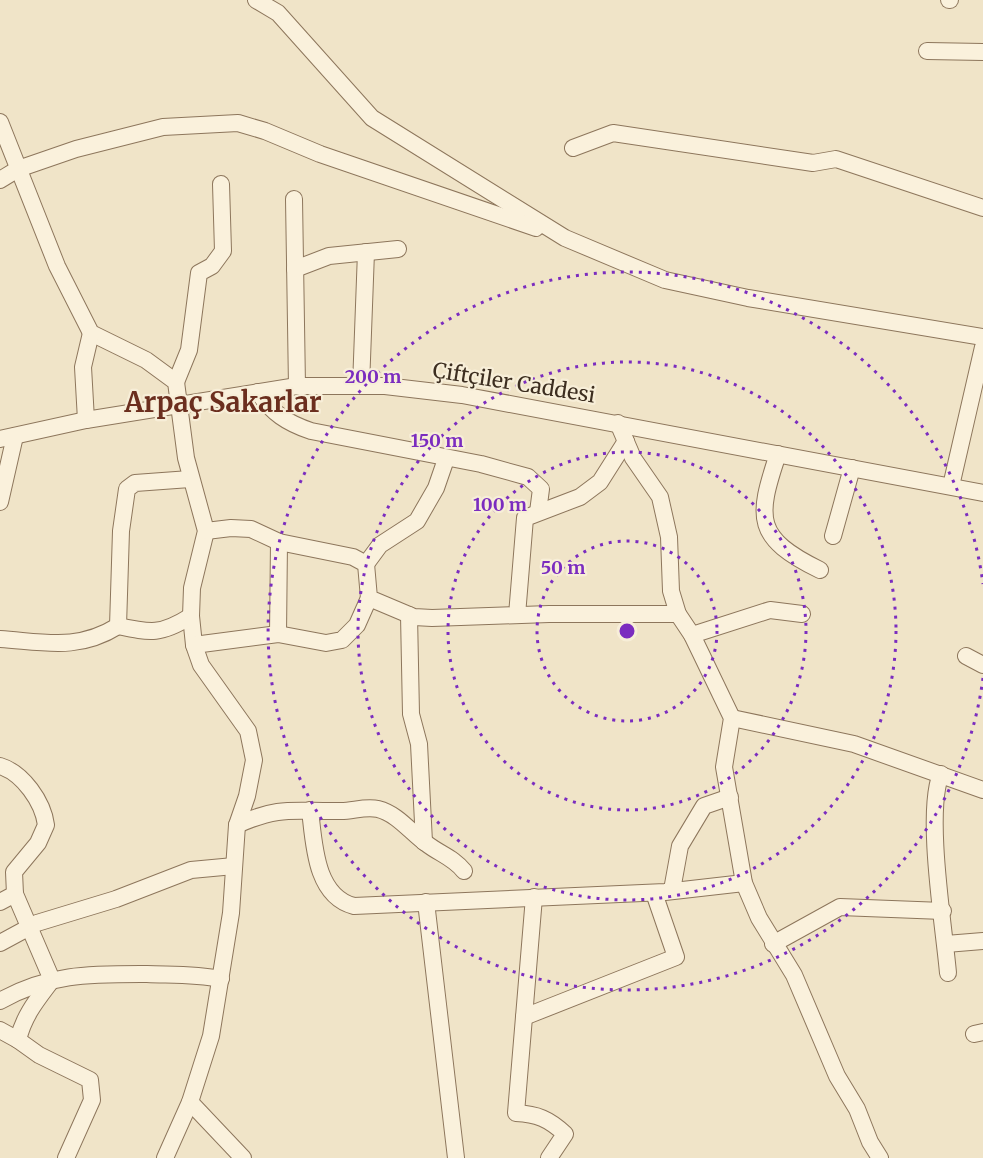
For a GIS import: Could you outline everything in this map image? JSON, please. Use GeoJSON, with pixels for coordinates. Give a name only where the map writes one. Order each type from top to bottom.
{"type":"FeatureCollection","features":[{"type":"Feature","properties":{"kind":"street"},"geometry":{"type":"LineString","coordinates":[[256,0],[278,14],[372,118],[565,238]]}},
{"type":"Feature","properties":{"kind":"street"},"geometry":{"type":"LineString","coordinates":[[927,51],[983,52]]}},
{"type":"Feature","properties":{"kind":"street"},"geometry":{"type":"LineString","coordinates":[[0,122],[62,277],[91,333],[146,360],[176,382]]}},
{"type":"Feature","properties":{"kind":"street"},"geometry":{"type":"LineString","coordinates":[[0,180],[18,169],[76,149],[163,128],[238,123],[320,154],[565,238],[665,280],[748,298],[983,337]]}},
{"type":"Feature","properties":{"kind":"street"},"geometry":{"type":"LineString","coordinates":[[573,148],[613,133],[813,163],[836,159],[983,208]]}},
{"type":"Feature","properties":{"kind":"street"},"geometry":{"type":"LineString","coordinates":[[165,1158],[190,1102],[211,1036],[231,913],[237,825],[252,777],[252,744],[248,731],[201,666],[194,645],[190,616],[192,588],[206,531],[201,507],[190,479],[176,382],[189,350],[199,273],[212,266],[223,251],[221,184]]}},
{"type":"Feature","properties":{"kind":"street"},"geometry":{"type":"LineString","coordinates":[[294,199],[297,386]]}},
{"type":"Feature","properties":{"kind":"street"},"geometry":{"type":"LineString","coordinates":[[295,269],[329,256],[398,249]]}},
{"type":"Feature","properties":{"kind":"street"},"geometry":{"type":"LineString","coordinates":[[361,386],[366,252]]}},
{"type":"Feature","properties":{"kind":"street"},"geometry":{"type":"LineString","coordinates":[[86,420],[83,367],[91,333]]}},
{"type":"Feature","properties":{"kind":"street"},"geometry":{"type":"LineString","coordinates":[[951,486],[983,346]]}},
{"type":"Feature","properties":{"kind":"street","name":"Çiftçiler Caddesi"},"geometry":{"type":"LineString","coordinates":[[7,438],[86,420],[297,386],[361,386],[462,395],[983,493]]}},
{"type":"Feature","properties":{"kind":"street"},"geometry":{"type":"LineString","coordinates":[[258,392],[270,410],[292,425],[311,431],[481,464],[528,477],[541,489],[538,512]]}},
{"type":"Feature","properties":{"kind":"street"},"geometry":{"type":"LineString","coordinates":[[618,423],[633,458],[660,496],[669,537],[671,591],[678,614],[692,634],[732,718],[724,767],[744,883],[773,944],[794,975],[837,1076],[858,1109],[870,1142],[880,1158]]}},
{"type":"Feature","properties":{"kind":"street"},"geometry":{"type":"LineString","coordinates":[[0,502],[7,438]]}},
{"type":"Feature","properties":{"kind":"street"},"geometry":{"type":"LineString","coordinates":[[517,615],[525,518],[538,512],[558,508],[580,497],[600,482],[626,441]]}},
{"type":"Feature","properties":{"kind":"street"},"geometry":{"type":"LineString","coordinates":[[778,454],[763,509],[767,527],[774,542],[789,555],[820,570]]}},
{"type":"Feature","properties":{"kind":"street"},"geometry":{"type":"LineString","coordinates":[[194,645],[278,634],[326,643],[342,640],[357,625],[369,598],[366,564],[380,545],[417,521],[436,488],[446,459]]}},
{"type":"Feature","properties":{"kind":"street"},"geometry":{"type":"LineString","coordinates":[[833,536],[852,468]]}},
{"type":"Feature","properties":{"kind":"street"},"geometry":{"type":"LineString","coordinates":[[118,626],[121,531],[127,489],[135,483],[190,479]]}},
{"type":"Feature","properties":{"kind":"street"},"geometry":{"type":"LineString","coordinates":[[206,531],[231,528],[251,530],[279,542],[353,558],[366,564]]}},
{"type":"Feature","properties":{"kind":"street"},"geometry":{"type":"LineString","coordinates":[[278,634],[279,542]]}},
{"type":"Feature","properties":{"kind":"street"},"geometry":{"type":"LineString","coordinates":[[369,598],[409,615],[446,618],[678,614]]}},
{"type":"Feature","properties":{"kind":"street"},"geometry":{"type":"LineString","coordinates":[[692,634],[770,610],[802,614]]}},
{"type":"Feature","properties":{"kind":"street"},"geometry":{"type":"LineString","coordinates":[[409,615],[411,714],[419,744],[424,842]]}},
{"type":"Feature","properties":{"kind":"street"},"geometry":{"type":"LineString","coordinates":[[0,639],[71,644],[100,637],[118,626],[152,633],[162,632],[190,616]]}},
{"type":"Feature","properties":{"kind":"street"},"geometry":{"type":"LineString","coordinates":[[966,656],[983,665]]}},
{"type":"Feature","properties":{"kind":"street"},"geometry":{"type":"LineString","coordinates":[[732,718],[854,744],[983,790]]}},
{"type":"Feature","properties":{"kind":"street"},"geometry":{"type":"LineString","coordinates":[[0,766],[23,781],[43,813],[46,825],[38,843],[14,872],[7,898],[29,927],[52,980]]}},
{"type":"Feature","properties":{"kind":"street"},"geometry":{"type":"LineString","coordinates":[[941,774],[936,785],[935,801],[948,973]]}},
{"type":"Feature","properties":{"kind":"street"},"geometry":{"type":"LineString","coordinates":[[672,891],[680,846],[704,806],[730,797]]}},
{"type":"Feature","properties":{"kind":"street"},"geometry":{"type":"LineString","coordinates":[[237,825],[276,810],[380,809],[397,819],[424,842],[450,857],[464,871]]}},
{"type":"Feature","properties":{"kind":"street"},"geometry":{"type":"LineString","coordinates":[[310,810],[319,867],[336,899],[354,906],[654,893],[744,883]]}},
{"type":"Feature","properties":{"kind":"street"},"geometry":{"type":"LineString","coordinates":[[0,943],[29,927],[116,899],[191,870],[234,866]]}},
{"type":"Feature","properties":{"kind":"street"},"geometry":{"type":"LineString","coordinates":[[524,1017],[676,957],[654,893]]}},
{"type":"Feature","properties":{"kind":"street"},"geometry":{"type":"LineString","coordinates":[[534,897],[516,1113],[534,1114],[552,1122],[565,1134],[549,1158]]}},
{"type":"Feature","properties":{"kind":"street"},"geometry":{"type":"LineString","coordinates":[[426,902],[456,1158]]}},
{"type":"Feature","properties":{"kind":"street"},"geometry":{"type":"LineString","coordinates":[[773,944],[840,906],[943,911]]}},
{"type":"Feature","properties":{"kind":"street"},"geometry":{"type":"LineString","coordinates":[[946,944],[983,941]]}},
{"type":"Feature","properties":{"kind":"street"},"geometry":{"type":"LineString","coordinates":[[0,1001],[25,987],[90,973],[199,975],[221,979]]}},
{"type":"Feature","properties":{"kind":"street"},"geometry":{"type":"LineString","coordinates":[[18,1040],[30,1008],[52,980]]}},
{"type":"Feature","properties":{"kind":"street"},"geometry":{"type":"LineString","coordinates":[[0,1030],[39,1055],[90,1080],[92,1100],[66,1158]]}},
{"type":"Feature","properties":{"kind":"street"},"geometry":{"type":"LineString","coordinates":[[190,1102],[243,1158]]}},
{"type":"Feature","properties":{"kind":"district","name":"Arpaç Sakarlar"},"geometry":{"type":"Point","coordinates":[223,403]}}]}
